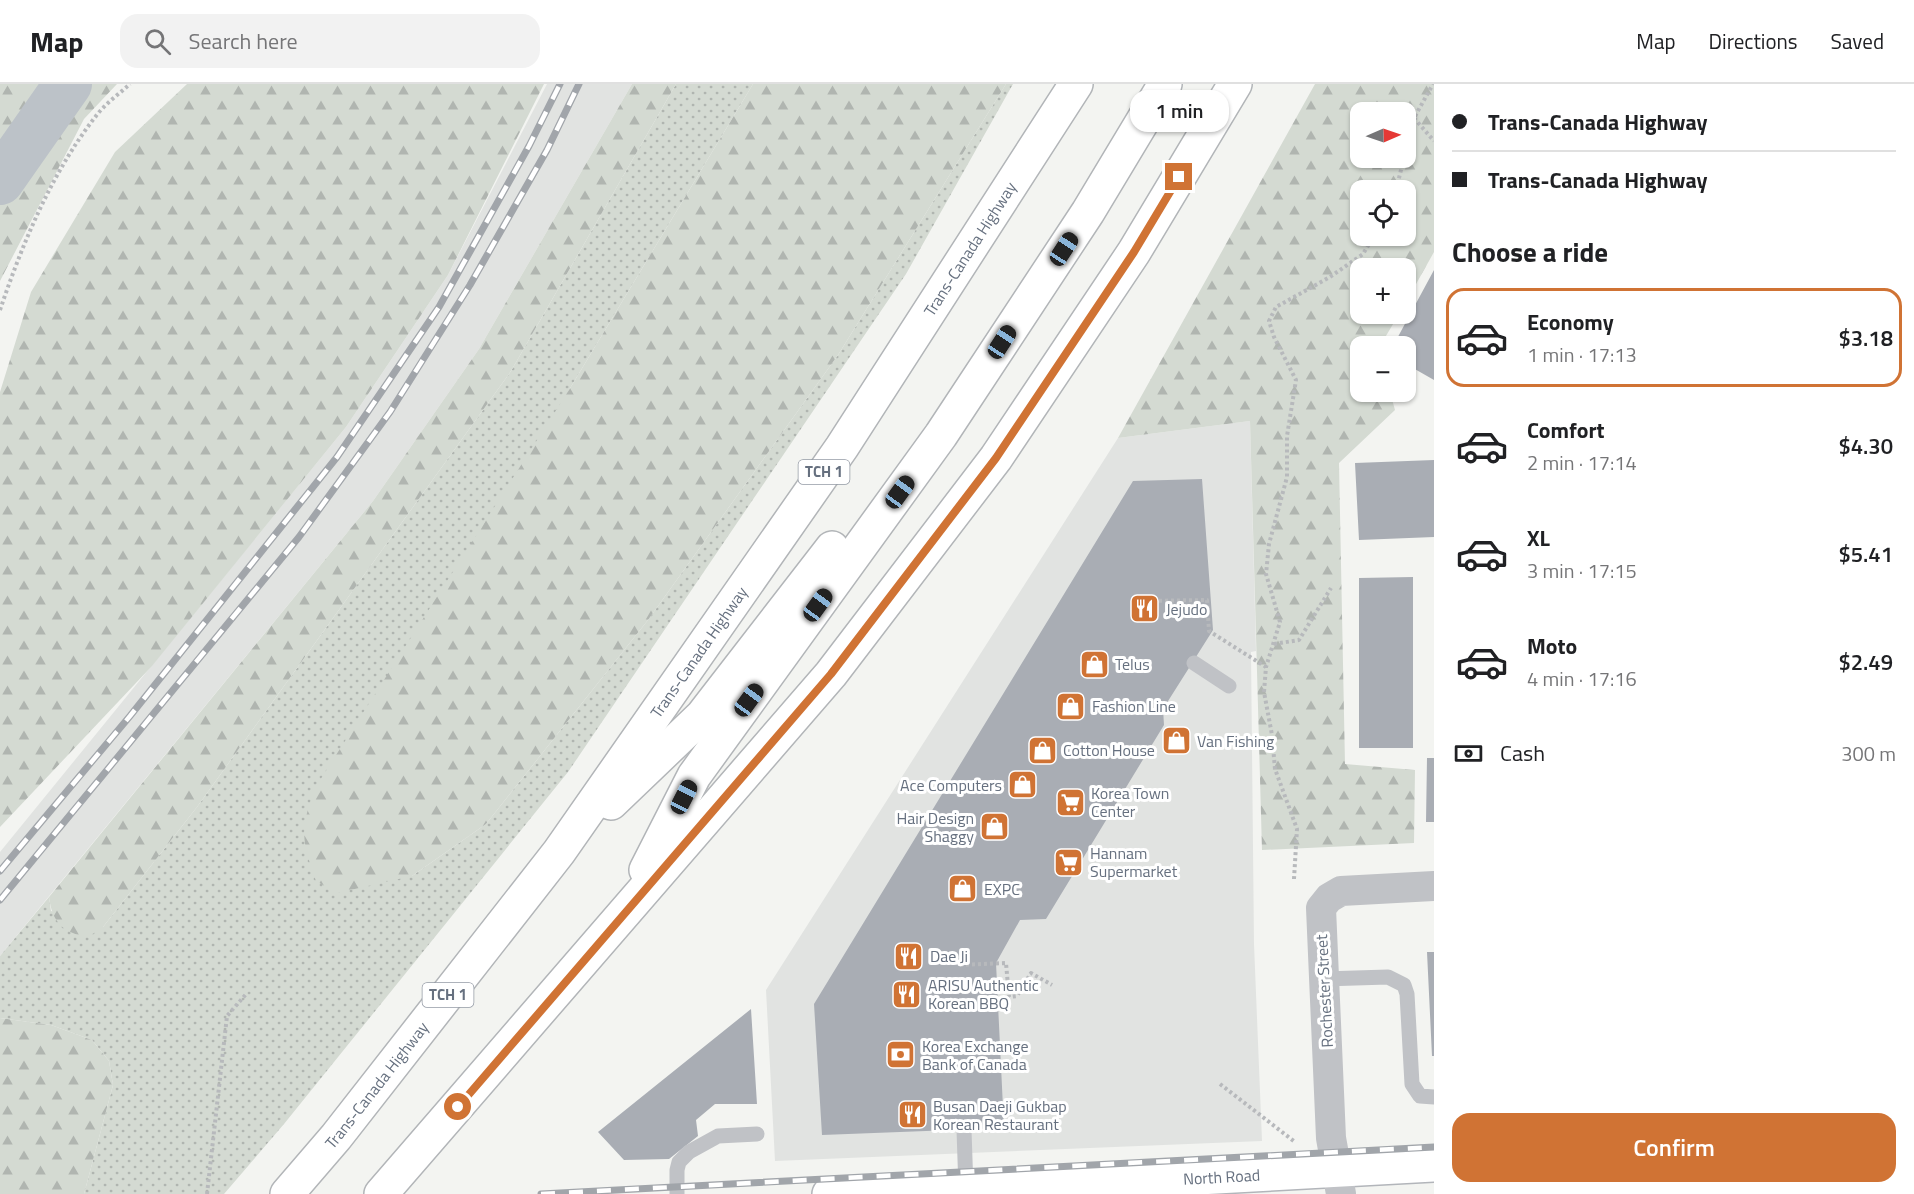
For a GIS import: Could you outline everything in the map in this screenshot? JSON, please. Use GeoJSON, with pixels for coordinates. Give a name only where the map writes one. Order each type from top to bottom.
{"type":"FeatureCollection","features":[{"type":"Feature","properties":{"kind":"main road","name":"Trans-Canada Highway"},"geometry":{"type":"LineString","coordinates":[[287,1194],[336,1137],[559,852],[842,447],[1076,84]]}},
{"type":"Feature","properties":{"kind":"main road"},"geometry":{"type":"LineString","coordinates":[[559,852],[702,716],[880,485],[921,431],[1016,291],[1145,84]]}},
{"type":"Feature","properties":{"kind":"main road"},"geometry":{"type":"LineString","coordinates":[[620,919],[694,776],[941,435],[1088,212],[1165,84]]}},
{"type":"Feature","properties":{"kind":"main road"},"geometry":{"type":"LineString","coordinates":[[381,1194],[831,674],[996,458],[1134,252],[1235,84]]}},
{"type":"Feature","properties":{"kind":"main road","name":"North Road"},"geometry":{"type":"LineString","coordinates":[[829,1194],[1339,1182],[1434,1165]]}},
{"type":"Feature","properties":{"kind":"street","name":"Rochester Street"},"geometry":{"type":"LineString","coordinates":[[1339,1182],[1331,1138],[1321,908],[1329,898],[1341,891],[1434,886]]}},
{"type":"Feature","properties":{"kind":"lane"},"geometry":{"type":"LineString","coordinates":[[1194,663],[1229,686]]}},
{"type":"Feature","properties":{"kind":"lane"},"geometry":{"type":"LineString","coordinates":[[1323,979],[1388,977],[1404,986],[1407,994],[1412,1084],[1420,1096],[1434,1097]]}},
{"type":"Feature","properties":{"kind":"lane"},"geometry":{"type":"LineString","coordinates":[[964,1130],[966,1189]]}},
{"type":"Feature","properties":{"kind":"lane"},"geometry":{"type":"LineString","coordinates":[[677,1194],[679,1162],[689,1152],[718,1136],[758,1134]]}},
{"type":"Feature","properties":{"kind":"path"},"geometry":{"type":"LineString","coordinates":[[0,310],[21,249],[70,152],[98,114],[130,84]]}},
{"type":"Feature","properties":{"kind":"path"},"geometry":{"type":"LineString","coordinates":[[1416,114],[1433,84]]}},
{"type":"Feature","properties":{"kind":"path"},"geometry":{"type":"LineString","coordinates":[[1416,120],[1434,141]]}},
{"type":"Feature","properties":{"kind":"path"},"geometry":{"type":"LineString","coordinates":[[1294,879],[1297,829],[1275,769],[1264,692],[1266,667],[1280,622],[1266,574],[1269,544],[1287,477],[1287,436],[1296,380],[1274,337],[1269,321],[1276,307],[1330,277],[1363,254],[1368,246]]}},
{"type":"Feature","properties":{"kind":"path"},"geometry":{"type":"LineString","coordinates":[[1274,644],[1299,640],[1331,588]]}},
{"type":"Feature","properties":{"kind":"path"},"geometry":{"type":"LineString","coordinates":[[1141,602],[1207,600],[1212,633],[1266,667]]}},
{"type":"Feature","properties":{"kind":"path"},"geometry":{"type":"LineString","coordinates":[[960,965],[1006,963],[1008,997],[1017,996],[1031,973],[1052,985]]}},
{"type":"Feature","properties":{"kind":"path"},"geometry":{"type":"LineString","coordinates":[[207,1194],[227,1017],[247,993]]}},
{"type":"Feature","properties":{"kind":"path"},"geometry":{"type":"LineString","coordinates":[[1221,1084],[1298,1145]]}},
{"type":"Feature","properties":{"kind":"shaded area"},"geometry":{"type":"Polygon","coordinates":[[[547,84],[632,84],[479,349],[373,501],[0,956],[0,852],[346,427],[448,275],[547,84]]]}},
{"type":"Feature","properties":{"kind":"shaded area","name":"Korea Town Center"},"geometry":{"type":"Polygon","coordinates":[[[1250,421],[1256,651],[1251,652],[1254,944],[1262,1141],[775,1161],[766,990],[1118,438],[1250,421]]]}},
{"type":"Feature","properties":{"kind":"green space"},"geometry":{"type":"Polygon","coordinates":[[[0,84],[117,84],[84,119],[0,281],[0,84]]]}},
{"type":"Feature","properties":{"kind":"green space"},"geometry":{"type":"Polygon","coordinates":[[[187,84],[544,84],[448,275],[346,427],[152,666],[0,827],[0,392],[31,292],[115,152],[187,84]]]}},
{"type":"Feature","properties":{"kind":"green space"},"geometry":{"type":"Polygon","coordinates":[[[632,84],[676,84],[511,371],[197,807],[103,927],[88,937],[65,929],[56,920],[49,897],[373,501],[479,349],[632,84]]]}},
{"type":"Feature","properties":{"kind":"green space"},"geometry":{"type":"Polygon","coordinates":[[[676,84],[753,84],[569,390],[412,876],[486,824],[648,620],[838,355],[1006,84],[1013,84],[906,274],[568,772],[284,1124],[224,1194],[84,1194],[113,1085],[109,1061],[92,1040],[51,1025],[0,1018],[0,956],[49,897],[51,911],[103,927],[197,807],[511,371],[676,84]]]}},
{"type":"Feature","properties":{"kind":"green space"},"geometry":{"type":"Polygon","coordinates":[[[753,84],[1006,84],[838,355],[648,620],[486,824],[412,876],[337,893],[316,881],[307,855],[305,825],[315,788],[569,390],[753,84]]]}},
{"type":"Feature","properties":{"kind":"green space"},"geometry":{"type":"Polygon","coordinates":[[[1315,84],[1434,84],[1434,252],[1416,284],[1416,258],[1350,258],[1350,324],[1393,324],[1386,336],[1350,336],[1350,402],[1393,402],[1395,410],[1339,463],[1345,764],[1415,770],[1414,843],[1262,850],[1250,421],[1118,438],[1315,84]]]}},
{"type":"Feature","properties":{"kind":"green space"},"geometry":{"type":"Polygon","coordinates":[[[0,1018],[51,1025],[92,1040],[109,1061],[113,1085],[84,1194],[0,1194],[0,1018]]]}},
{"type":"Feature","properties":{"kind":"building"},"geometry":{"type":"Polygon","coordinates":[[[1434,270],[1434,380],[1416,370],[1416,336],[1398,336],[1405,324],[1416,324],[1416,303],[1434,270]]]}},
{"type":"Feature","properties":{"kind":"building"},"geometry":{"type":"Polygon","coordinates":[[[1434,460],[1434,537],[1359,540],[1355,463],[1434,460]]]}},
{"type":"Feature","properties":{"kind":"building"},"geometry":{"type":"Polygon","coordinates":[[[1202,479],[1213,630],[1163,709],[1164,725],[1046,919],[1020,920],[996,963],[1004,1128],[822,1135],[814,1004],[1133,481],[1202,479]]]}},
{"type":"Feature","properties":{"kind":"building"},"geometry":{"type":"Polygon","coordinates":[[[1413,577],[1413,748],[1359,748],[1359,578],[1413,577]]]}},
{"type":"Feature","properties":{"kind":"building"},"geometry":{"type":"Polygon","coordinates":[[[1427,758],[1434,758],[1434,822],[1426,822],[1427,758]]]}},
{"type":"Feature","properties":{"kind":"building"},"geometry":{"type":"Polygon","coordinates":[[[1427,952],[1434,952],[1434,1056],[1432,1056],[1427,952]]]}},
{"type":"Feature","properties":{"kind":"building"},"geometry":{"type":"Polygon","coordinates":[[[751,1009],[757,1104],[715,1104],[696,1120],[698,1136],[669,1159],[624,1160],[598,1132],[751,1009]]]}},
{"type":"Feature","properties":{"kind":"waterway"},"geometry":{"type":"LineString","coordinates":[[0,181],[68,84]]}},
{"type":"Feature","properties":{"kind":"railway"},"geometry":{"type":"LineString","coordinates":[[0,871],[130,716],[337,457],[439,307],[529,146],[560,84]]}},
{"type":"Feature","properties":{"kind":"railway"},"geometry":{"type":"LineString","coordinates":[[0,900],[299,537],[390,412],[470,285],[547,150],[579,84]]}},
{"type":"Feature","properties":{"kind":"railway"},"geometry":{"type":"LineString","coordinates":[[541,1194],[1434,1147]]}},
{"type":"Feature","properties":{"kind":"place","name":"Jejudo"},"geometry":{"type":"Point","coordinates":[1145,609]}},
{"type":"Feature","properties":{"kind":"place","name":"Telus"},"geometry":{"type":"Point","coordinates":[1094,664]}},
{"type":"Feature","properties":{"kind":"place","name":"Fashion Line"},"geometry":{"type":"Point","coordinates":[1071,706]}},
{"type":"Feature","properties":{"kind":"place","name":"Van Fishing"},"geometry":{"type":"Point","coordinates":[1176,741]}},
{"type":"Feature","properties":{"kind":"place","name":"Cotton House"},"geometry":{"type":"Point","coordinates":[1042,750]}},
{"type":"Feature","properties":{"kind":"place","name":"Ace Computers"},"geometry":{"type":"Point","coordinates":[1023,785]}},
{"type":"Feature","properties":{"kind":"place","name":"Korea Town Center"},"geometry":{"type":"Point","coordinates":[1070,802]}},
{"type":"Feature","properties":{"kind":"place","name":"Hair Design Shaggy"},"geometry":{"type":"Point","coordinates":[995,827]}},
{"type":"Feature","properties":{"kind":"place","name":"Hannam Supermarket"},"geometry":{"type":"Point","coordinates":[1069,862]}},
{"type":"Feature","properties":{"kind":"place","name":"EXPC"},"geometry":{"type":"Point","coordinates":[963,889]}},
{"type":"Feature","properties":{"kind":"place","name":"Dae Ji"},"geometry":{"type":"Point","coordinates":[909,956]}},
{"type":"Feature","properties":{"kind":"place","name":"ARISU Authentic Korean BBQ"},"geometry":{"type":"Point","coordinates":[907,994]}},
{"type":"Feature","properties":{"kind":"place","name":"Korea Exchange Bank of Canada"},"geometry":{"type":"Point","coordinates":[901,1055]}},
{"type":"Feature","properties":{"kind":"place","name":"Busan Daeji Gukbap Korean Restaurant"},"geometry":{"type":"Point","coordinates":[912,1115]}},
{"type":"Feature","properties":{"kind":"route"},"geometry":{"type":"LineString","coordinates":[[458,1107],[831,674],[996,458],[1134,252],[1179,177]]}}]}
